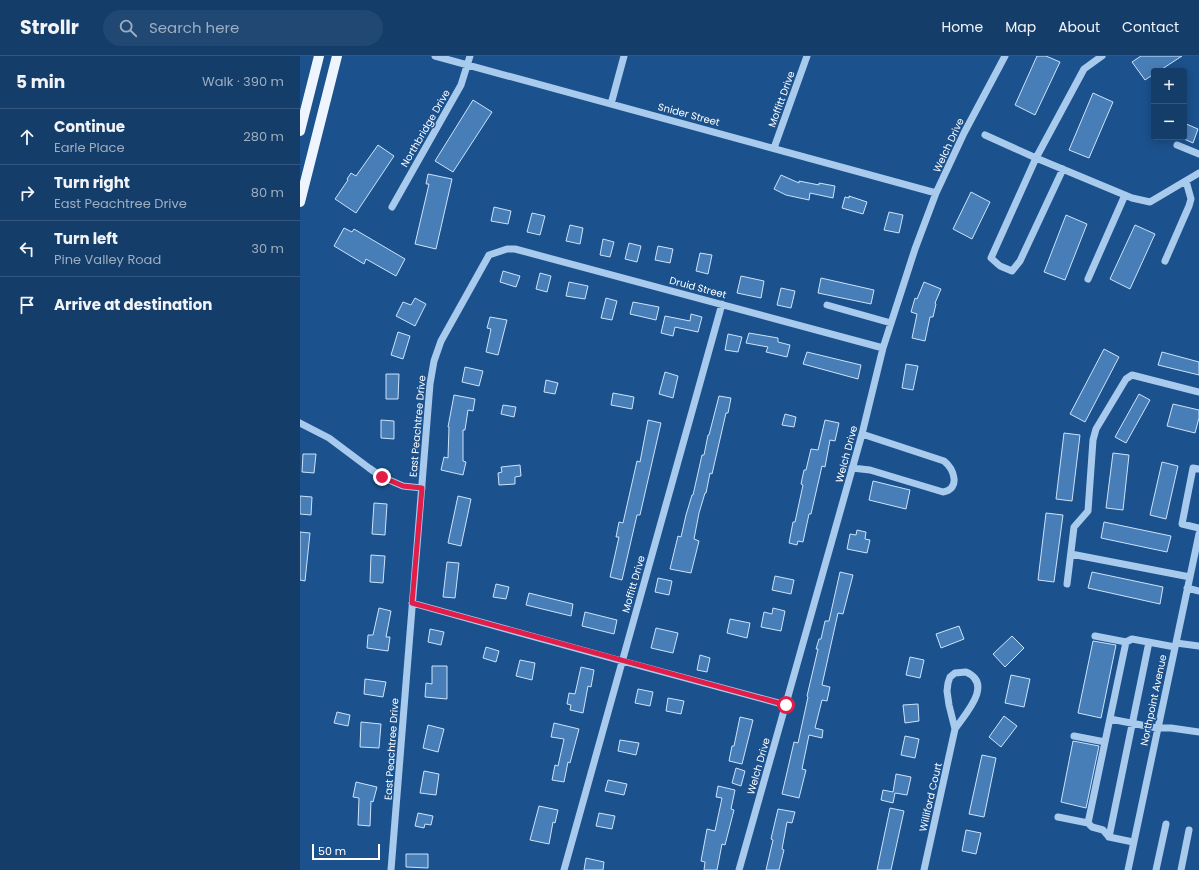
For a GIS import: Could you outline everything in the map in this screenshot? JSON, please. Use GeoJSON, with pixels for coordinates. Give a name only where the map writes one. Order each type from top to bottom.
{"type":"FeatureCollection","features":[{"type":"Feature","properties":{"kind":"main road"},"geometry":{"type":"LineString","coordinates":[[300,131],[319,56]]}},
{"type":"Feature","properties":{"kind":"main road"},"geometry":{"type":"LineString","coordinates":[[300,202],[338,56]]}},
{"type":"Feature","properties":{"kind":"street","name":"Snider Street"},"geometry":{"type":"LineString","coordinates":[[435,56],[936,193]]}},
{"type":"Feature","properties":{"kind":"street","name":"Northbridge Drive"},"geometry":{"type":"LineString","coordinates":[[392,208],[461,85],[470,56]]}},
{"type":"Feature","properties":{"kind":"street"},"geometry":{"type":"LineString","coordinates":[[611,104],[624,56]]}},
{"type":"Feature","properties":{"kind":"street","name":"Moffitt Drive"},"geometry":{"type":"LineString","coordinates":[[774,148],[807,56]]}},
{"type":"Feature","properties":{"kind":"street","name":"Welch Drive"},"geometry":{"type":"LineString","coordinates":[[739,870],[862,434],[883,348],[915,249],[936,193],[964,132],[1005,56]]}},
{"type":"Feature","properties":{"kind":"street"},"geometry":{"type":"LineString","coordinates":[[1063,169],[1020,261],[1012,272],[1000,266],[991,258],[1036,158],[1084,69],[1102,56]]}},
{"type":"Feature","properties":{"kind":"street"},"geometry":{"type":"LineString","coordinates":[[985,135],[1125,195],[1150,202],[1199,173]]}},
{"type":"Feature","properties":{"kind":"street"},"geometry":{"type":"LineString","coordinates":[[1177,145],[1199,154]]}},
{"type":"Feature","properties":{"kind":"street"},"geometry":{"type":"LineString","coordinates":[[1165,261],[1191,200],[1186,181]]}},
{"type":"Feature","properties":{"kind":"street"},"geometry":{"type":"LineString","coordinates":[[1088,279],[1125,195]]}},
{"type":"Feature","properties":{"kind":"street","name":"Druid Street"},"geometry":{"type":"LineString","coordinates":[[507,248],[883,348]]}},
{"type":"Feature","properties":{"kind":"street","name":"East Peachtree Drive"},"geometry":{"type":"LineString","coordinates":[[391,870],[430,384],[434,361],[441,342],[489,255],[507,248]]}},
{"type":"Feature","properties":{"kind":"street","name":"Moffitt Drive"},"geometry":{"type":"LineString","coordinates":[[564,870],[722,304]]}},
{"type":"Feature","properties":{"kind":"street"},"geometry":{"type":"LineString","coordinates":[[827,305],[891,323]]}},
{"type":"Feature","properties":{"kind":"street"},"geometry":{"type":"LineString","coordinates":[[1067,584],[1074,527],[1088,510],[1093,440],[1096,429],[1126,379],[1132,375],[1199,392]]}},
{"type":"Feature","properties":{"kind":"street"},"geometry":{"type":"LineString","coordinates":[[300,423],[328,438],[382,477],[403,486],[422,488]]}},
{"type":"Feature","properties":{"kind":"street"},"geometry":{"type":"LineString","coordinates":[[852,468],[870,470],[943,492],[947,491],[953,484],[954,473],[944,461],[862,434]]}},
{"type":"Feature","properties":{"kind":"street"},"geometry":{"type":"LineString","coordinates":[[1199,469],[1193,468],[1182,524],[1199,528]]}},
{"type":"Feature","properties":{"kind":"street","name":"Northpoint Avenue"},"geometry":{"type":"LineString","coordinates":[[1128,870],[1199,534]]}},
{"type":"Feature","properties":{"kind":"street"},"geometry":{"type":"LineString","coordinates":[[1071,554],[1190,577]]}},
{"type":"Feature","properties":{"kind":"street"},"geometry":{"type":"LineString","coordinates":[[1187,588],[1199,591]]}},
{"type":"Feature","properties":{"kind":"street"},"geometry":{"type":"LineString","coordinates":[[412,603],[786,705]]}},
{"type":"Feature","properties":{"kind":"street"},"geometry":{"type":"LineString","coordinates":[[1095,636],[1126,642],[1132,639],[1175,645],[1199,646]]}},
{"type":"Feature","properties":{"kind":"street"},"geometry":{"type":"LineString","coordinates":[[1088,822],[1126,642]]}},
{"type":"Feature","properties":{"kind":"street"},"geometry":{"type":"LineString","coordinates":[[1109,837],[1149,642]]}},
{"type":"Feature","properties":{"kind":"street","name":"Williford Court"},"geometry":{"type":"LineString","coordinates":[[924,870],[955,729],[974,704],[977,692],[978,687],[975,678],[966,672],[955,673],[950,677],[948,683],[947,691],[949,705],[955,729]]}},
{"type":"Feature","properties":{"kind":"street"},"geometry":{"type":"LineString","coordinates":[[1110,719],[1157,728],[1171,728],[1199,732]]}},
{"type":"Feature","properties":{"kind":"street"},"geometry":{"type":"LineString","coordinates":[[1074,736],[1105,742]]}},
{"type":"Feature","properties":{"kind":"street"},"geometry":{"type":"LineString","coordinates":[[1058,817],[1088,822],[1092,827],[1103,830],[1109,837],[1134,842]]}},
{"type":"Feature","properties":{"kind":"street"},"geometry":{"type":"LineString","coordinates":[[1156,870],[1166,824]]}},
{"type":"Feature","properties":{"kind":"street"},"geometry":{"type":"LineString","coordinates":[[1181,870],[1189,830]]}},
{"type":"Feature","properties":{"kind":"building"},"geometry":{"type":"Polygon","coordinates":[[[1037,56],[1046,56],[1060,62],[1035,115],[1015,105],[1037,56]]]}},
{"type":"Feature","properties":{"kind":"building"},"geometry":{"type":"Polygon","coordinates":[[[1141,56],[1182,56],[1164,68],[1151,68],[1151,76],[1145,80],[1132,62],[1141,56]]]}},
{"type":"Feature","properties":{"kind":"building"},"geometry":{"type":"Polygon","coordinates":[[[1093,93],[1113,102],[1089,158],[1069,150],[1093,93]]]}},
{"type":"Feature","properties":{"kind":"building"},"geometry":{"type":"Polygon","coordinates":[[[473,100],[492,112],[453,172],[435,161],[473,100]]]}},
{"type":"Feature","properties":{"kind":"building"},"geometry":{"type":"Polygon","coordinates":[[[1187,124],[1198,129],[1193,143],[1186,140],[1187,124]]]}},
{"type":"Feature","properties":{"kind":"building"},"geometry":{"type":"Polygon","coordinates":[[[378,145],[394,156],[356,213],[335,199],[351,173],[356,176],[378,145]]]}},
{"type":"Feature","properties":{"kind":"building"},"geometry":{"type":"Polygon","coordinates":[[[428,174],[452,179],[436,249],[415,244],[429,184],[426,184],[428,174]]]}},
{"type":"Feature","properties":{"kind":"building"},"geometry":{"type":"Polygon","coordinates":[[[781,175],[799,183],[799,181],[819,185],[819,183],[835,186],[833,198],[810,193],[809,200],[786,195],[774,189],[781,175]]]}},
{"type":"Feature","properties":{"kind":"building"},"geometry":{"type":"Polygon","coordinates":[[[971,192],[990,202],[972,239],[953,229],[971,192]]]}},
{"type":"Feature","properties":{"kind":"building"},"geometry":{"type":"Polygon","coordinates":[[[849,196],[867,202],[863,214],[842,208],[845,197],[849,198],[849,196]]]}},
{"type":"Feature","properties":{"kind":"building"},"geometry":{"type":"Polygon","coordinates":[[[494,207],[511,211],[508,224],[491,221],[494,207]]]}},
{"type":"Feature","properties":{"kind":"building"},"geometry":{"type":"Polygon","coordinates":[[[889,212],[903,215],[899,233],[884,230],[889,212]]]}},
{"type":"Feature","properties":{"kind":"building"},"geometry":{"type":"Polygon","coordinates":[[[532,213],[545,216],[540,235],[527,232],[532,213]]]}},
{"type":"Feature","properties":{"kind":"building"},"geometry":{"type":"Polygon","coordinates":[[[1066,215],[1087,224],[1065,280],[1044,272],[1066,215]]]}},
{"type":"Feature","properties":{"kind":"building"},"geometry":{"type":"Polygon","coordinates":[[[570,225],[583,228],[580,244],[566,241],[570,225]]]}},
{"type":"Feature","properties":{"kind":"building"},"geometry":{"type":"Polygon","coordinates":[[[1135,225],[1155,234],[1130,289],[1110,279],[1135,225]]]}},
{"type":"Feature","properties":{"kind":"building"},"geometry":{"type":"Polygon","coordinates":[[[344,228],[352,232],[354,229],[405,259],[396,276],[366,259],[364,264],[334,246],[344,228]]]}},
{"type":"Feature","properties":{"kind":"building"},"geometry":{"type":"Polygon","coordinates":[[[603,239],[614,242],[610,257],[600,255],[603,239]]]}},
{"type":"Feature","properties":{"kind":"building"},"geometry":{"type":"Polygon","coordinates":[[[629,243],[641,246],[637,262],[625,259],[629,243]]]}},
{"type":"Feature","properties":{"kind":"building"},"geometry":{"type":"Polygon","coordinates":[[[658,246],[673,249],[670,263],[655,260],[658,246]]]}},
{"type":"Feature","properties":{"kind":"building"},"geometry":{"type":"Polygon","coordinates":[[[700,253],[712,255],[708,274],[696,271],[700,253]]]}},
{"type":"Feature","properties":{"kind":"building"},"geometry":{"type":"Polygon","coordinates":[[[503,271],[520,276],[516,287],[500,282],[503,271]]]}},
{"type":"Feature","properties":{"kind":"building"},"geometry":{"type":"Polygon","coordinates":[[[540,273],[551,276],[547,292],[536,289],[540,273]]]}},
{"type":"Feature","properties":{"kind":"building"},"geometry":{"type":"Polygon","coordinates":[[[741,276],[764,281],[761,298],[737,293],[741,276]]]}},
{"type":"Feature","properties":{"kind":"building"},"geometry":{"type":"Polygon","coordinates":[[[821,278],[874,290],[871,304],[818,293],[821,278]]]}},
{"type":"Feature","properties":{"kind":"building"},"geometry":{"type":"Polygon","coordinates":[[[569,282],[588,286],[585,299],[566,296],[569,282]]]}},
{"type":"Feature","properties":{"kind":"building"},"geometry":{"type":"Polygon","coordinates":[[[924,282],[941,289],[935,303],[933,317],[930,317],[925,341],[912,338],[917,314],[911,312],[915,298],[917,299],[924,282]]]}},
{"type":"Feature","properties":{"kind":"building"},"geometry":{"type":"Polygon","coordinates":[[[781,288],[795,291],[791,308],[777,305],[781,288]]]}},
{"type":"Feature","properties":{"kind":"building"},"geometry":{"type":"Polygon","coordinates":[[[415,298],[426,304],[415,326],[396,316],[403,302],[411,305],[415,298]]]}},
{"type":"Feature","properties":{"kind":"building"},"geometry":{"type":"Polygon","coordinates":[[[606,298],[617,301],[612,320],[601,318],[606,298]]]}},
{"type":"Feature","properties":{"kind":"building"},"geometry":{"type":"Polygon","coordinates":[[[633,302],[659,307],[656,320],[630,314],[633,302]]]}},
{"type":"Feature","properties":{"kind":"building"},"geometry":{"type":"Polygon","coordinates":[[[691,314],[702,317],[698,332],[675,327],[673,336],[661,333],[665,316],[690,321],[691,314]]]}},
{"type":"Feature","properties":{"kind":"building"},"geometry":{"type":"Polygon","coordinates":[[[490,317],[507,320],[498,355],[486,352],[491,329],[487,328],[490,317]]]}},
{"type":"Feature","properties":{"kind":"building"},"geometry":{"type":"Polygon","coordinates":[[[398,332],[410,336],[403,359],[391,355],[398,332]]]}},
{"type":"Feature","properties":{"kind":"building"},"geometry":{"type":"Polygon","coordinates":[[[749,333],[778,338],[778,342],[790,345],[787,357],[766,352],[768,347],[746,343],[749,333]]]}},
{"type":"Feature","properties":{"kind":"building"},"geometry":{"type":"Polygon","coordinates":[[[728,334],[742,337],[738,352],[725,350],[728,334]]]}},
{"type":"Feature","properties":{"kind":"building"},"geometry":{"type":"Polygon","coordinates":[[[1104,349],[1119,357],[1085,422],[1070,414],[1104,349]]]}},
{"type":"Feature","properties":{"kind":"building"},"geometry":{"type":"Polygon","coordinates":[[[807,352],[861,365],[858,379],[803,364],[807,352]]]}},
{"type":"Feature","properties":{"kind":"building"},"geometry":{"type":"Polygon","coordinates":[[[1162,352],[1199,362],[1199,375],[1158,365],[1162,352]]]}},
{"type":"Feature","properties":{"kind":"building"},"geometry":{"type":"Polygon","coordinates":[[[906,364],[918,366],[913,390],[902,388],[906,364]]]}},
{"type":"Feature","properties":{"kind":"building"},"geometry":{"type":"Polygon","coordinates":[[[465,367],[483,371],[479,386],[462,382],[465,367]]]}},
{"type":"Feature","properties":{"kind":"building"},"geometry":{"type":"Polygon","coordinates":[[[665,372],[678,376],[673,398],[659,394],[665,372]]]}},
{"type":"Feature","properties":{"kind":"building"},"geometry":{"type":"Polygon","coordinates":[[[386,374],[399,374],[398,399],[386,399],[386,374]]]}},
{"type":"Feature","properties":{"kind":"building"},"geometry":{"type":"Polygon","coordinates":[[[546,380],[558,383],[555,394],[544,392],[546,380]]]}},
{"type":"Feature","properties":{"kind":"building"},"geometry":{"type":"Polygon","coordinates":[[[613,393],[634,397],[632,409],[611,405],[613,393]]]}},
{"type":"Feature","properties":{"kind":"building"},"geometry":{"type":"Polygon","coordinates":[[[1139,394],[1150,400],[1126,443],[1115,437],[1139,394]]]}},
{"type":"Feature","properties":{"kind":"building"},"geometry":{"type":"Polygon","coordinates":[[[454,395],[475,399],[473,411],[468,410],[465,430],[463,430],[463,461],[466,462],[463,475],[441,470],[444,457],[448,458],[448,427],[454,395]]]}},
{"type":"Feature","properties":{"kind":"building"},"geometry":{"type":"Polygon","coordinates":[[[719,396],[731,398],[728,413],[726,413],[712,474],[710,473],[706,493],[699,513],[694,539],[699,541],[691,573],[670,569],[678,536],[681,537],[686,515],[693,495],[702,455],[704,455],[719,396]]]}},
{"type":"Feature","properties":{"kind":"building"},"geometry":{"type":"Polygon","coordinates":[[[1173,404],[1199,410],[1199,418],[1195,433],[1167,426],[1173,404]]]}},
{"type":"Feature","properties":{"kind":"building"},"geometry":{"type":"Polygon","coordinates":[[[503,405],[516,407],[514,417],[501,414],[503,405]]]}},
{"type":"Feature","properties":{"kind":"building"},"geometry":{"type":"Polygon","coordinates":[[[785,414],[796,417],[794,427],[782,425],[785,414]]]}},
{"type":"Feature","properties":{"kind":"building"},"geometry":{"type":"Polygon","coordinates":[[[381,420],[394,421],[394,439],[381,438],[381,420]]]}},
{"type":"Feature","properties":{"kind":"building"},"geometry":{"type":"Polygon","coordinates":[[[648,420],[661,423],[640,515],[637,515],[622,580],[610,577],[619,537],[616,537],[619,522],[623,523],[637,461],[640,462],[648,420]]]}},
{"type":"Feature","properties":{"kind":"building"},"geometry":{"type":"Polygon","coordinates":[[[825,420],[839,423],[835,441],[830,440],[825,467],[822,466],[803,542],[798,541],[797,545],[789,543],[803,485],[801,484],[804,470],[806,470],[811,449],[818,450],[825,420]]]}},
{"type":"Feature","properties":{"kind":"building"},"geometry":{"type":"Polygon","coordinates":[[[1064,433],[1080,435],[1072,501],[1056,499],[1064,433]]]}},
{"type":"Feature","properties":{"kind":"building"},"geometry":{"type":"Polygon","coordinates":[[[1113,453],[1129,455],[1123,510],[1106,508],[1113,453]]]}},
{"type":"Feature","properties":{"kind":"building"},"geometry":{"type":"Polygon","coordinates":[[[303,454],[316,454],[314,473],[302,472],[303,454]]]}},
{"type":"Feature","properties":{"kind":"building"},"geometry":{"type":"Polygon","coordinates":[[[1162,462],[1178,466],[1166,519],[1150,515],[1162,462]]]}},
{"type":"Feature","properties":{"kind":"building"},"geometry":{"type":"Polygon","coordinates":[[[520,465],[521,476],[515,477],[515,484],[499,485],[498,473],[502,472],[501,467],[520,465]]]}},
{"type":"Feature","properties":{"kind":"building"},"geometry":{"type":"Polygon","coordinates":[[[873,481],[910,490],[906,509],[869,500],[873,481]]]}},
{"type":"Feature","properties":{"kind":"building"},"geometry":{"type":"Polygon","coordinates":[[[300,496],[312,497],[311,515],[300,514],[300,496]]]}},
{"type":"Feature","properties":{"kind":"building"},"geometry":{"type":"Polygon","coordinates":[[[458,496],[471,499],[461,546],[448,543],[458,496]]]}},
{"type":"Feature","properties":{"kind":"building"},"geometry":{"type":"Polygon","coordinates":[[[374,503],[387,504],[385,535],[372,534],[374,503]]]}},
{"type":"Feature","properties":{"kind":"building"},"geometry":{"type":"Polygon","coordinates":[[[1046,513],[1063,515],[1054,582],[1038,580],[1046,513]]]}},
{"type":"Feature","properties":{"kind":"building"},"geometry":{"type":"Polygon","coordinates":[[[1104,522],[1171,536],[1167,552],[1101,538],[1104,522]]]}},
{"type":"Feature","properties":{"kind":"building"},"geometry":{"type":"Polygon","coordinates":[[[857,530],[866,532],[865,539],[870,540],[867,553],[847,549],[850,534],[856,535],[857,530]]]}},
{"type":"Feature","properties":{"kind":"building"},"geometry":{"type":"Polygon","coordinates":[[[300,532],[310,533],[305,581],[300,580],[300,532]]]}},
{"type":"Feature","properties":{"kind":"building"},"geometry":{"type":"Polygon","coordinates":[[[371,555],[385,556],[383,583],[370,582],[371,555]]]}},
{"type":"Feature","properties":{"kind":"building"},"geometry":{"type":"Polygon","coordinates":[[[447,562],[459,563],[455,598],[443,597],[447,562]]]}},
{"type":"Feature","properties":{"kind":"building"},"geometry":{"type":"Polygon","coordinates":[[[840,572],[853,575],[843,614],[838,613],[822,685],[830,687],[827,701],[822,700],[815,728],[823,730],[822,738],[809,735],[802,769],[806,770],[799,798],[782,794],[794,742],[798,743],[818,649],[816,649],[819,639],[821,639],[825,621],[829,621],[840,572]]]}},
{"type":"Feature","properties":{"kind":"building"},"geometry":{"type":"Polygon","coordinates":[[[1092,572],[1163,587],[1160,604],[1088,588],[1092,572]]]}},
{"type":"Feature","properties":{"kind":"building"},"geometry":{"type":"Polygon","coordinates":[[[775,576],[794,580],[791,594],[772,590],[775,576]]]}},
{"type":"Feature","properties":{"kind":"building"},"geometry":{"type":"Polygon","coordinates":[[[658,578],[672,581],[669,595],[655,592],[658,578]]]}},
{"type":"Feature","properties":{"kind":"building"},"geometry":{"type":"Polygon","coordinates":[[[496,584],[509,587],[506,599],[493,597],[496,584]]]}},
{"type":"Feature","properties":{"kind":"building"},"geometry":{"type":"Polygon","coordinates":[[[529,593],[573,604],[571,616],[526,605],[529,593]]]}},
{"type":"Feature","properties":{"kind":"building"},"geometry":{"type":"Polygon","coordinates":[[[379,608],[391,611],[386,637],[390,637],[388,651],[367,648],[368,635],[373,635],[379,608]]]}},
{"type":"Feature","properties":{"kind":"building"},"geometry":{"type":"Polygon","coordinates":[[[773,608],[785,611],[781,631],[761,627],[764,612],[772,614],[773,608]]]}},
{"type":"Feature","properties":{"kind":"building"},"geometry":{"type":"Polygon","coordinates":[[[585,612],[617,620],[614,634],[582,626],[585,612]]]}},
{"type":"Feature","properties":{"kind":"building"},"geometry":{"type":"Polygon","coordinates":[[[730,619],[750,623],[747,638],[727,633],[730,619]]]}},
{"type":"Feature","properties":{"kind":"building"},"geometry":{"type":"Polygon","coordinates":[[[959,626],[964,639],[941,648],[936,634],[959,626]]]}},
{"type":"Feature","properties":{"kind":"building"},"geometry":{"type":"Polygon","coordinates":[[[656,628],[678,633],[673,653],[651,648],[656,628]]]}},
{"type":"Feature","properties":{"kind":"building"},"geometry":{"type":"Polygon","coordinates":[[[430,629],[444,632],[441,645],[428,642],[430,629]]]}},
{"type":"Feature","properties":{"kind":"building"},"geometry":{"type":"Polygon","coordinates":[[[1012,636],[1024,648],[1005,667],[993,654],[1012,636]]]}},
{"type":"Feature","properties":{"kind":"building"},"geometry":{"type":"Polygon","coordinates":[[[1093,641],[1116,645],[1101,718],[1078,713],[1093,641]]]}},
{"type":"Feature","properties":{"kind":"building"},"geometry":{"type":"Polygon","coordinates":[[[486,647],[499,651],[496,662],[483,658],[486,647]]]}},
{"type":"Feature","properties":{"kind":"building"},"geometry":{"type":"Polygon","coordinates":[[[700,655],[710,658],[707,672],[697,670],[700,655]]]}},
{"type":"Feature","properties":{"kind":"building"},"geometry":{"type":"Polygon","coordinates":[[[910,657],[924,660],[920,678],[906,675],[910,657]]]}},
{"type":"Feature","properties":{"kind":"building"},"geometry":{"type":"Polygon","coordinates":[[[520,660],[535,663],[532,680],[516,676],[520,660]]]}},
{"type":"Feature","properties":{"kind":"building"},"geometry":{"type":"Polygon","coordinates":[[[432,666],[447,666],[447,699],[425,697],[426,683],[432,684],[432,666]]]}},
{"type":"Feature","properties":{"kind":"building"},"geometry":{"type":"Polygon","coordinates":[[[581,667],[594,670],[591,687],[588,686],[583,713],[570,710],[571,705],[567,704],[569,693],[575,694],[581,667]]]}},
{"type":"Feature","properties":{"kind":"building"},"geometry":{"type":"Polygon","coordinates":[[[1011,675],[1030,679],[1024,707],[1005,703],[1011,675]]]}},
{"type":"Feature","properties":{"kind":"building"},"geometry":{"type":"Polygon","coordinates":[[[365,679],[386,682],[383,697],[364,694],[365,679]]]}},
{"type":"Feature","properties":{"kind":"building"},"geometry":{"type":"Polygon","coordinates":[[[638,689],[653,692],[650,706],[635,703],[638,689]]]}},
{"type":"Feature","properties":{"kind":"building"},"geometry":{"type":"Polygon","coordinates":[[[668,698],[684,701],[681,714],[666,711],[668,698]]]}},
{"type":"Feature","properties":{"kind":"building"},"geometry":{"type":"Polygon","coordinates":[[[918,704],[919,721],[905,723],[903,705],[918,704]]]}},
{"type":"Feature","properties":{"kind":"building"},"geometry":{"type":"Polygon","coordinates":[[[337,712],[350,715],[348,726],[334,723],[337,712]]]}},
{"type":"Feature","properties":{"kind":"building"},"geometry":{"type":"Polygon","coordinates":[[[1004,716],[1017,726],[1001,747],[989,737],[1004,716]]]}},
{"type":"Feature","properties":{"kind":"building"},"geometry":{"type":"Polygon","coordinates":[[[740,717],[753,720],[742,764],[729,761],[732,746],[734,746],[740,717]]]}},
{"type":"Feature","properties":{"kind":"building"},"geometry":{"type":"Polygon","coordinates":[[[361,722],[381,724],[379,748],[360,747],[361,722]]]}},
{"type":"Feature","properties":{"kind":"building"},"geometry":{"type":"Polygon","coordinates":[[[554,723],[579,729],[570,763],[568,762],[564,782],[552,780],[555,765],[558,766],[564,739],[551,737],[554,723]]]}},
{"type":"Feature","properties":{"kind":"building"},"geometry":{"type":"Polygon","coordinates":[[[428,725],[444,729],[438,752],[423,748],[428,725]]]}},
{"type":"Feature","properties":{"kind":"building"},"geometry":{"type":"Polygon","coordinates":[[[905,736],[919,739],[915,758],[901,755],[905,736]]]}},
{"type":"Feature","properties":{"kind":"building"},"geometry":{"type":"Polygon","coordinates":[[[620,740],[639,743],[636,755],[618,751],[620,740]]]}},
{"type":"Feature","properties":{"kind":"building"},"geometry":{"type":"Polygon","coordinates":[[[1073,741],[1099,746],[1086,808],[1061,802],[1073,741]]]}},
{"type":"Feature","properties":{"kind":"building"},"geometry":{"type":"Polygon","coordinates":[[[982,755],[996,758],[984,817],[969,814],[982,755]]]}},
{"type":"Feature","properties":{"kind":"building"},"geometry":{"type":"Polygon","coordinates":[[[736,768],[745,771],[741,786],[732,783],[736,768]]]}},
{"type":"Feature","properties":{"kind":"building"},"geometry":{"type":"Polygon","coordinates":[[[424,771],[439,774],[436,795],[420,793],[424,771]]]}},
{"type":"Feature","properties":{"kind":"building"},"geometry":{"type":"Polygon","coordinates":[[[896,774],[911,777],[907,795],[895,793],[893,803],[881,800],[883,790],[893,792],[896,774]]]}},
{"type":"Feature","properties":{"kind":"building"},"geometry":{"type":"Polygon","coordinates":[[[608,780],[627,784],[624,795],[605,791],[608,780]]]}},
{"type":"Feature","properties":{"kind":"building"},"geometry":{"type":"Polygon","coordinates":[[[356,782],[377,787],[373,802],[371,801],[370,826],[358,825],[359,798],[353,797],[356,782]]]}},
{"type":"Feature","properties":{"kind":"building"},"geometry":{"type":"Polygon","coordinates":[[[718,786],[735,790],[731,809],[734,810],[725,845],[722,844],[717,870],[704,870],[705,862],[701,861],[707,829],[715,831],[722,798],[716,797],[718,786]]]}},
{"type":"Feature","properties":{"kind":"building"},"geometry":{"type":"Polygon","coordinates":[[[539,806],[558,810],[555,823],[553,822],[549,844],[530,840],[539,806]]]}},
{"type":"Feature","properties":{"kind":"building"},"geometry":{"type":"Polygon","coordinates":[[[890,808],[904,811],[891,870],[877,870],[890,808]]]}},
{"type":"Feature","properties":{"kind":"building"},"geometry":{"type":"Polygon","coordinates":[[[778,809],[795,812],[792,823],[787,822],[782,849],[784,850],[779,870],[766,870],[773,840],[771,839],[778,809]]]}},
{"type":"Feature","properties":{"kind":"building"},"geometry":{"type":"Polygon","coordinates":[[[418,813],[433,816],[431,825],[425,824],[424,828],[415,826],[418,813]]]}},
{"type":"Feature","properties":{"kind":"building"},"geometry":{"type":"Polygon","coordinates":[[[599,813],[615,816],[612,829],[596,826],[599,813]]]}},
{"type":"Feature","properties":{"kind":"building"},"geometry":{"type":"Polygon","coordinates":[[[966,830],[981,833],[976,854],[962,851],[966,830]]]}},
{"type":"Feature","properties":{"kind":"building"},"geometry":{"type":"Polygon","coordinates":[[[406,854],[428,854],[428,868],[406,867],[406,854]]]}},
{"type":"Feature","properties":{"kind":"building"},"geometry":{"type":"Polygon","coordinates":[[[586,858],[604,862],[603,870],[584,870],[586,858]]]}},
{"type":"Feature","properties":{"kind":"route"},"geometry":{"type":"LineString","coordinates":[[382,477],[403,486],[422,488],[412,603],[786,705]]}}]}
